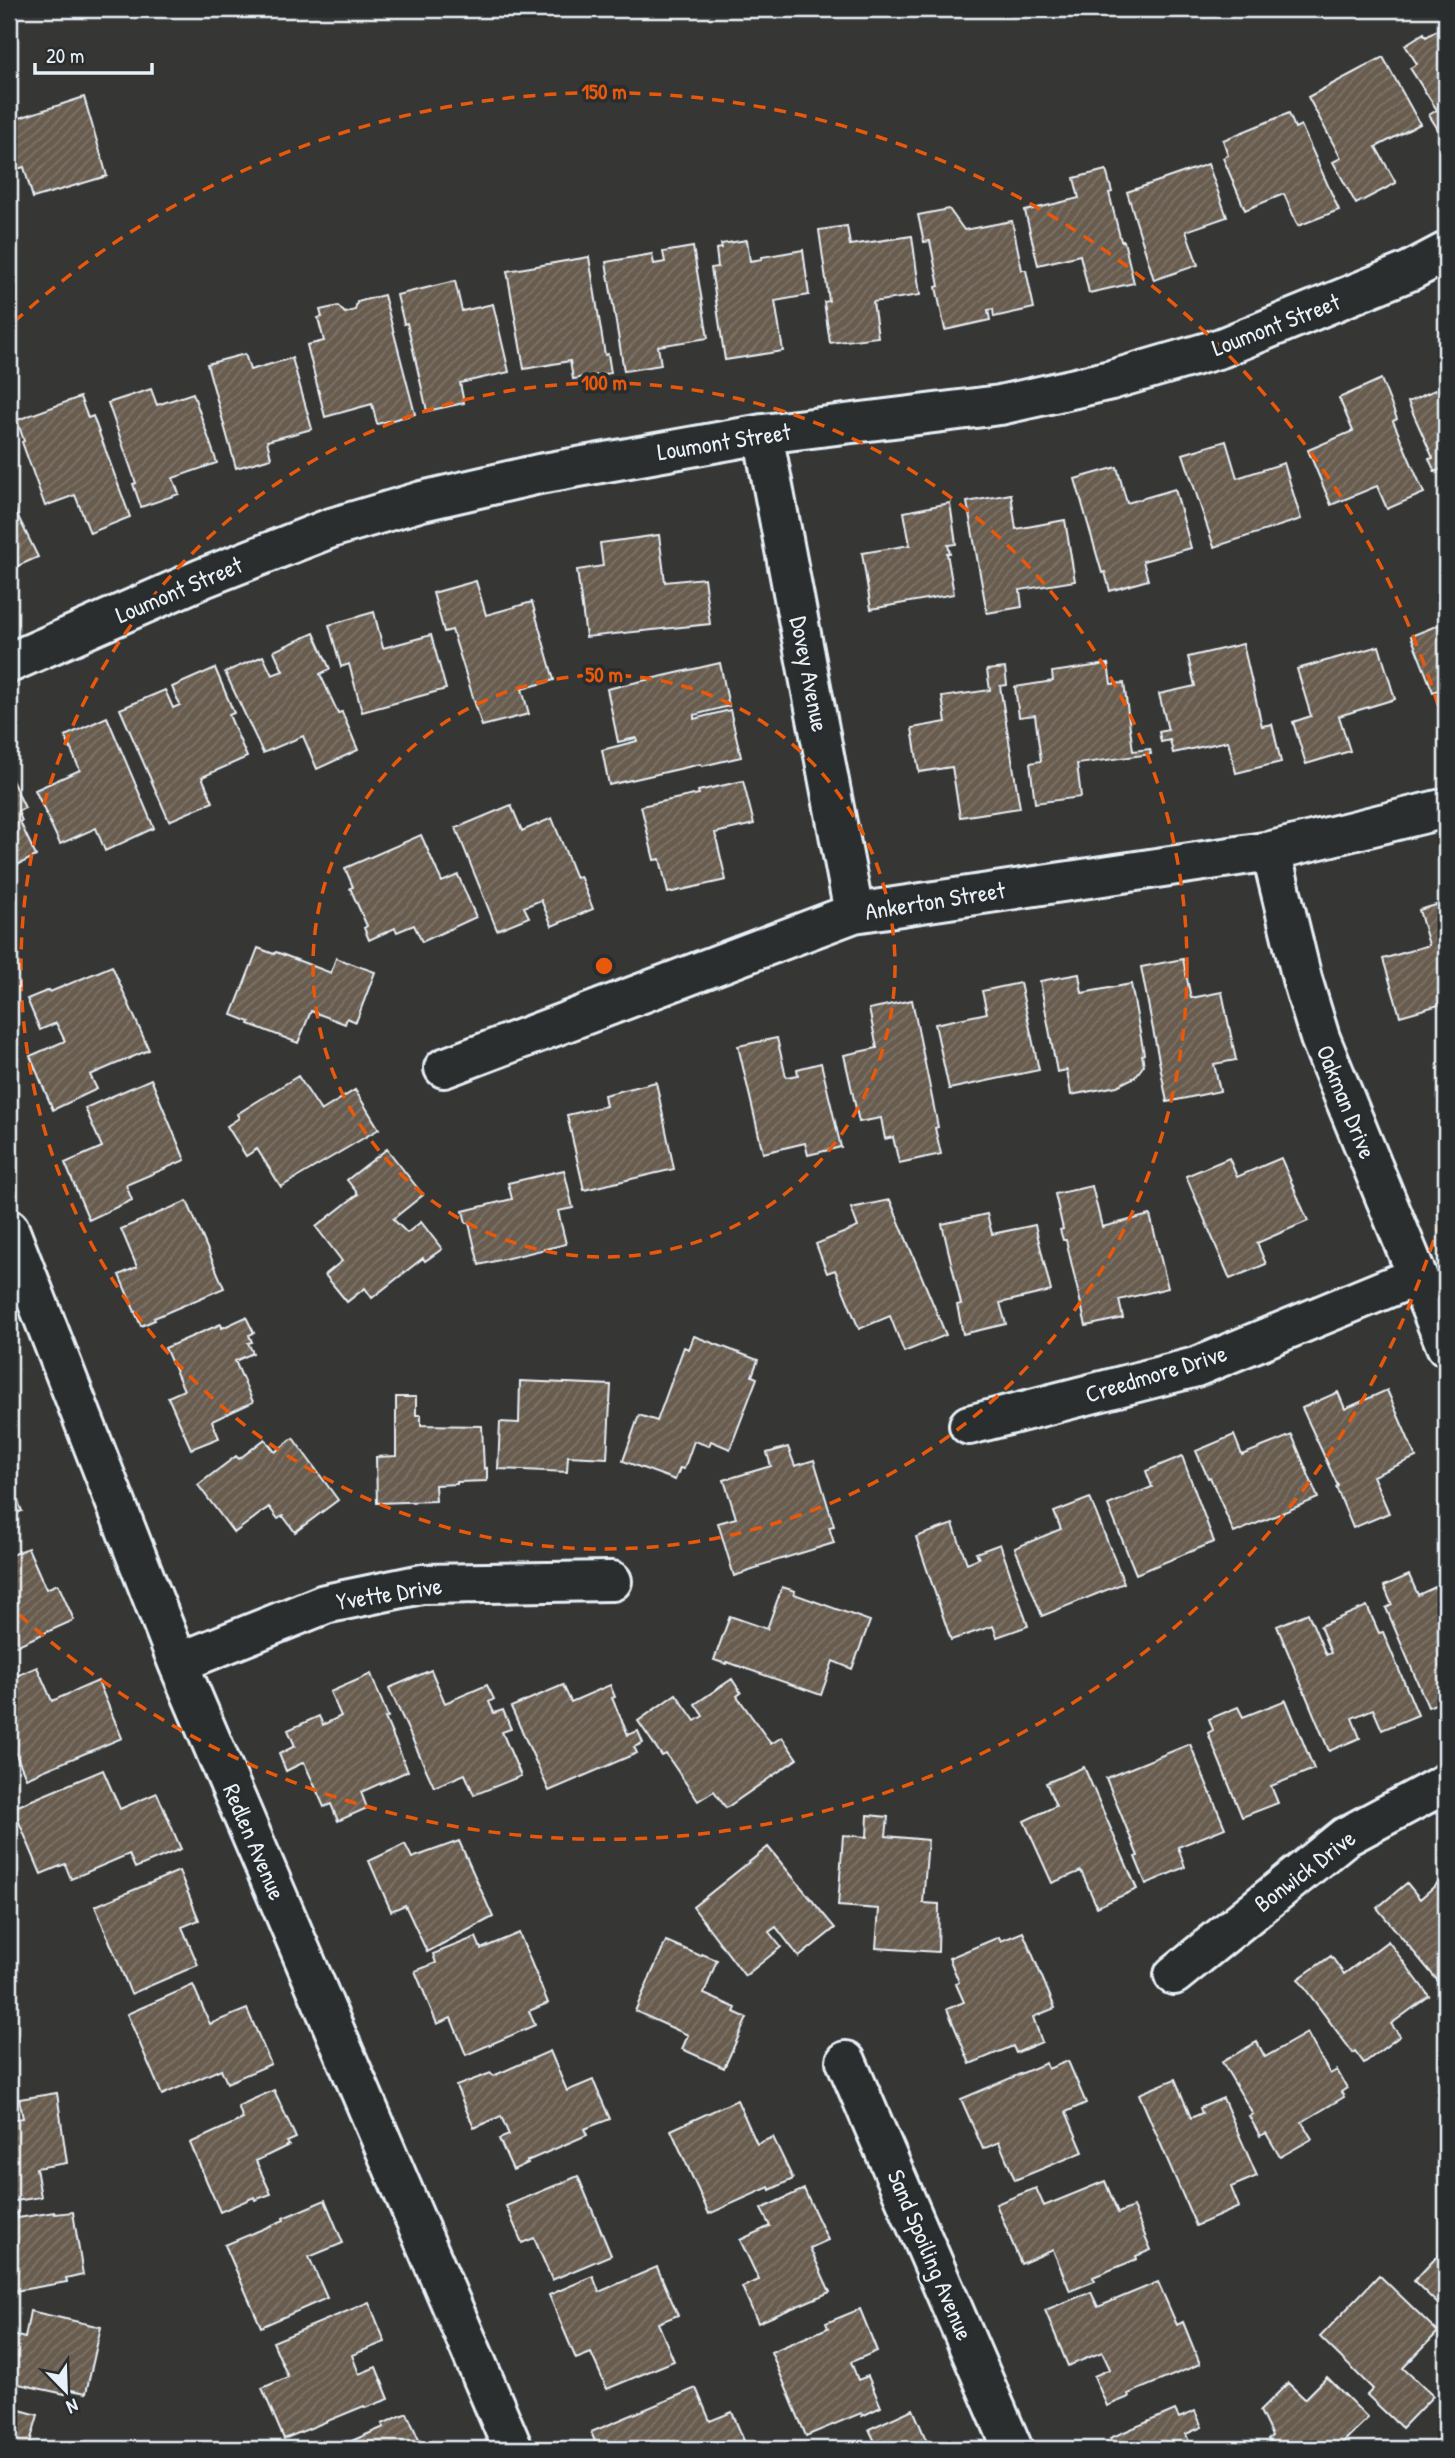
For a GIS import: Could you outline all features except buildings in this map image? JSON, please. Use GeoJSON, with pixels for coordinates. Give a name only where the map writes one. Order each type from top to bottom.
{"type":"FeatureCollection","features":[{"type":"Feature","properties":{"kind":"street","name":"Loumont Street"},"geometry":{"type":"LineString","coordinates":[[9,663],[204,578],[331,528],[422,501],[540,474],[763,434],[1000,405],[1111,380],[1221,348],[1410,271],[1446,252]]}},
{"type":"Feature","properties":{"kind":"street","name":"Dovey Avenue"},"geometry":{"type":"LineString","coordinates":[[763,434],[854,914]]}},
{"type":"Feature","properties":{"kind":"street","name":"Ankerton Street"},"geometry":{"type":"LineString","coordinates":[[444,1068],[854,914],[1271,851],[1446,808]]}},
{"type":"Feature","properties":{"kind":"street","name":"Oakman Drive"},"geometry":{"type":"LineString","coordinates":[[1271,851],[1302,979],[1320,1038],[1446,1346]]}},
{"type":"Feature","properties":{"kind":"street","name":"Redlen Avenue"},"geometry":{"type":"LineString","coordinates":[[9,1230],[178,1663],[513,2449]]}},
{"type":"Feature","properties":{"kind":"street","name":"Creedmore Drive"},"geometry":{"type":"LineString","coordinates":[[969,1426],[1196,1367],[1417,1276]]}},
{"type":"Feature","properties":{"kind":"street","name":"Yvette Drive"},"geometry":{"type":"LineString","coordinates":[[178,1663],[326,1604],[422,1584],[612,1581]]}},
{"type":"Feature","properties":{"kind":"street","name":"Bonwick Drive"},"geometry":{"type":"LineString","coordinates":[[1174,1975],[1345,1837],[1446,1783]]}},
{"type":"Feature","properties":{"kind":"street","name":"Sand Spoiling Avenue"},"geometry":{"type":"LineString","coordinates":[[846,2061],[1013,2449]]}}]}
